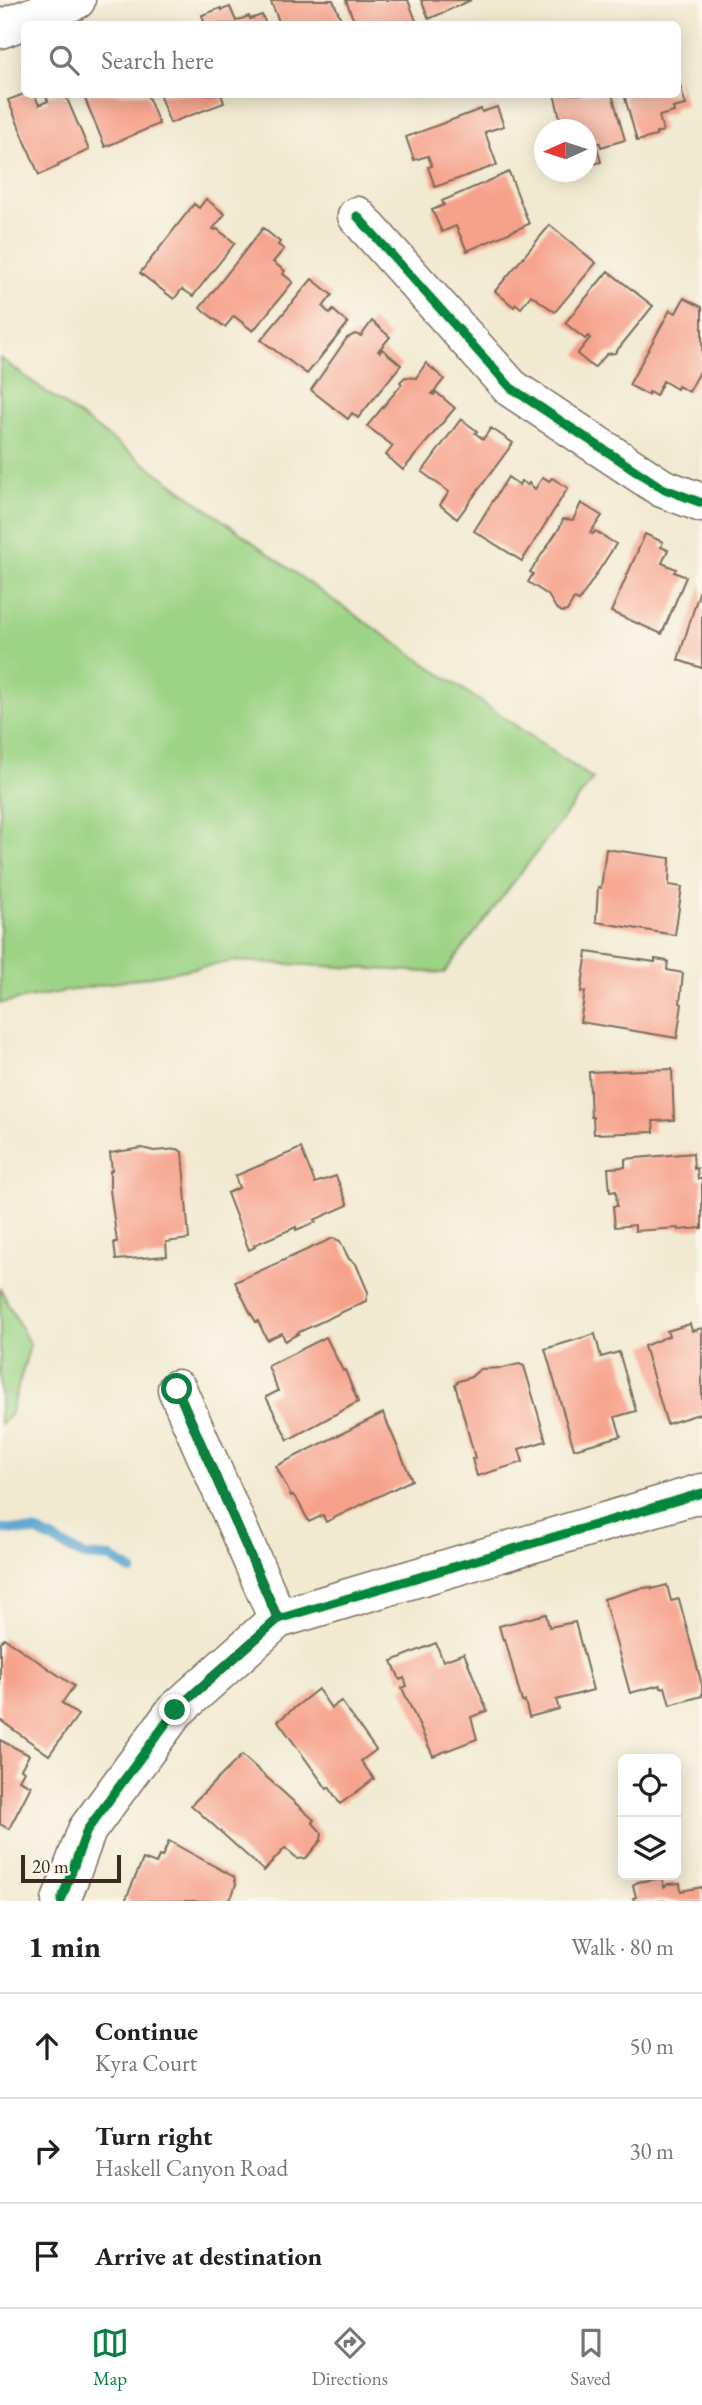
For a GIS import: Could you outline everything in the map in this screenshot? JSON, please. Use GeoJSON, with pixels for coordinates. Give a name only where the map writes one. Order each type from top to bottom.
{"type":"FeatureCollection","features":[{"type":"Feature","properties":{"kind":"street"},"geometry":{"type":"LineString","coordinates":[[0,29],[76,0]]}},
{"type":"Feature","properties":{"kind":"street"},"geometry":{"type":"LineString","coordinates":[[357,216],[511,388],[662,488],[702,503]]}},
{"type":"Feature","properties":{"kind":"street"},"geometry":{"type":"LineString","coordinates":[[177,1389],[278,1619]]}},
{"type":"Feature","properties":{"kind":"street"},"geometry":{"type":"LineString","coordinates":[[61,1901],[87,1830],[175,1710],[278,1619],[702,1493]]}},
{"type":"Feature","properties":{"kind":"green space"},"geometry":{"type":"Polygon","coordinates":[[[0,358],[313,586],[593,779],[444,973],[235,961],[0,1003],[0,358]]]}},
{"type":"Feature","properties":{"kind":"green space"},"geometry":{"type":"Polygon","coordinates":[[[0,1288],[30,1345],[10,1415],[0,1424],[0,1288]]]}},
{"type":"Feature","properties":{"kind":"building"},"geometry":{"type":"Polygon","coordinates":[[[333,0],[342,21],[279,21],[271,2],[333,0]]]}},
{"type":"Feature","properties":{"kind":"building"},"geometry":{"type":"Polygon","coordinates":[[[346,0],[408,0],[416,21],[354,21],[346,0]]]}},
{"type":"Feature","properties":{"kind":"building"},"geometry":{"type":"Polygon","coordinates":[[[421,0],[471,0],[429,19],[421,0]]]}},
{"type":"Feature","properties":{"kind":"building"},"geometry":{"type":"Polygon","coordinates":[[[230,7],[236,21],[204,21],[202,15],[221,8],[230,7]]]}},
{"type":"Feature","properties":{"kind":"building"},"geometry":{"type":"Polygon","coordinates":[[[262,15],[265,21],[236,21],[249,16],[250,19],[262,15]]]}},
{"type":"Feature","properties":{"kind":"building"},"geometry":{"type":"Polygon","coordinates":[[[681,89],[686,105],[673,108],[674,112],[659,116],[663,131],[656,133],[656,136],[637,141],[625,98],[681,98],[681,89]]]}},
{"type":"Feature","properties":{"kind":"building"},"geometry":{"type":"Polygon","coordinates":[[[21,95],[21,98],[36,98],[39,105],[48,101],[46,98],[67,98],[89,150],[39,175],[8,100],[21,95]]]}},
{"type":"Feature","properties":{"kind":"building"},"geometry":{"type":"Polygon","coordinates":[[[85,98],[149,98],[159,124],[105,147],[85,98]]]}},
{"type":"Feature","properties":{"kind":"building"},"geometry":{"type":"Polygon","coordinates":[[[161,98],[222,98],[224,103],[170,123],[161,98]]]}},
{"type":"Feature","properties":{"kind":"building"},"geometry":{"type":"Polygon","coordinates":[[[555,98],[613,98],[625,140],[601,147],[600,143],[597,144],[597,119],[560,119],[555,98]]]}},
{"type":"Feature","properties":{"kind":"building"},"geometry":{"type":"Polygon","coordinates":[[[497,107],[504,126],[485,132],[497,165],[435,187],[428,167],[432,166],[428,156],[414,160],[406,137],[481,109],[482,112],[497,107]]]}},
{"type":"Feature","properties":{"kind":"building"},"geometry":{"type":"Polygon","coordinates":[[[597,148],[601,162],[597,163],[597,148]]]}},
{"type":"Feature","properties":{"kind":"building"},"geometry":{"type":"Polygon","coordinates":[[[509,172],[529,224],[467,251],[456,226],[442,232],[432,210],[444,205],[442,201],[509,172]]]}},
{"type":"Feature","properties":{"kind":"building"},"geometry":{"type":"Polygon","coordinates":[[[206,199],[225,214],[213,229],[217,229],[235,243],[193,296],[182,289],[174,299],[140,273],[194,204],[199,208],[206,199]]]}},
{"type":"Feature","properties":{"kind":"building"},"geometry":{"type":"Polygon","coordinates":[[[550,225],[596,263],[555,312],[531,295],[521,308],[516,304],[514,307],[495,291],[550,225]]]}},
{"type":"Feature","properties":{"kind":"building"},"geometry":{"type":"Polygon","coordinates":[[[263,228],[280,242],[278,245],[284,249],[273,262],[285,271],[283,274],[293,282],[253,331],[234,316],[225,327],[200,308],[263,228]]]}},
{"type":"Feature","properties":{"kind":"building"},"geometry":{"type":"Polygon","coordinates":[[[608,271],[653,306],[615,353],[607,354],[594,368],[577,354],[590,338],[588,336],[585,339],[565,323],[608,271]]]}},
{"type":"Feature","properties":{"kind":"building"},"geometry":{"type":"Polygon","coordinates":[[[312,279],[332,295],[323,307],[330,314],[333,310],[348,323],[307,374],[261,340],[312,279]]]}},
{"type":"Feature","properties":{"kind":"building"},"geometry":{"type":"Polygon","coordinates":[[[684,298],[702,307],[702,368],[689,392],[663,381],[656,396],[649,392],[648,395],[629,385],[670,310],[676,313],[684,298]]]}},
{"type":"Feature","properties":{"kind":"building"},"geometry":{"type":"Polygon","coordinates":[[[372,321],[390,337],[378,351],[382,349],[401,365],[358,418],[352,413],[348,419],[311,390],[347,338],[355,334],[361,336],[372,321]]]}},
{"type":"Feature","properties":{"kind":"building"},"geometry":{"type":"Polygon","coordinates":[[[426,363],[444,379],[432,394],[436,392],[455,408],[403,470],[386,455],[393,446],[367,426],[402,384],[400,382],[405,377],[416,378],[426,363]]]}},
{"type":"Feature","properties":{"kind":"building"},"geometry":{"type":"Polygon","coordinates":[[[461,419],[483,439],[491,428],[513,443],[457,519],[440,505],[449,492],[422,472],[461,419]]]}},
{"type":"Feature","properties":{"kind":"building"},"geometry":{"type":"Polygon","coordinates":[[[508,477],[519,485],[521,481],[528,485],[529,483],[535,489],[543,477],[549,481],[552,478],[568,488],[522,561],[474,531],[508,477]]]}},
{"type":"Feature","properties":{"kind":"building"},"geometry":{"type":"Polygon","coordinates":[[[581,503],[602,516],[590,533],[595,531],[616,544],[579,601],[574,599],[567,611],[562,612],[548,595],[528,582],[533,574],[530,572],[563,519],[573,520],[581,503]]]}},
{"type":"Feature","properties":{"kind":"building"},"geometry":{"type":"Polygon","coordinates":[[[645,534],[663,542],[661,547],[668,550],[662,563],[686,577],[662,634],[611,612],[645,534]]]}},
{"type":"Feature","properties":{"kind":"building"},"geometry":{"type":"Polygon","coordinates":[[[702,583],[702,668],[678,660],[702,583]]]}},
{"type":"Feature","properties":{"kind":"building"},"geometry":{"type":"Polygon","coordinates":[[[606,849],[670,858],[669,885],[682,887],[675,935],[596,922],[598,887],[601,888],[606,849]]]}},
{"type":"Feature","properties":{"kind":"building"},"geometry":{"type":"Polygon","coordinates":[[[587,952],[655,962],[655,959],[668,961],[667,970],[683,973],[677,1038],[580,1022],[587,952]]]}},
{"type":"Feature","properties":{"kind":"building"},"geometry":{"type":"Polygon","coordinates":[[[672,1069],[674,1120],[653,1121],[654,1132],[594,1134],[589,1072],[672,1069]]]}},
{"type":"Feature","properties":{"kind":"building"},"geometry":{"type":"Polygon","coordinates":[[[142,1148],[154,1151],[178,1149],[182,1152],[189,1239],[166,1242],[167,1256],[116,1260],[110,1153],[142,1148]]]}},
{"type":"Feature","properties":{"kind":"building"},"geometry":{"type":"Polygon","coordinates":[[[301,1148],[315,1183],[336,1176],[348,1205],[314,1220],[316,1222],[296,1230],[296,1227],[254,1245],[255,1247],[249,1250],[227,1193],[239,1188],[235,1176],[301,1148]]]}},
{"type":"Feature","properties":{"kind":"building"},"geometry":{"type":"Polygon","coordinates":[[[693,1153],[694,1169],[697,1168],[698,1179],[702,1179],[702,1228],[635,1231],[635,1225],[615,1227],[613,1206],[617,1206],[616,1191],[610,1192],[608,1168],[625,1167],[625,1159],[693,1153]]]}},
{"type":"Feature","properties":{"kind":"building"},"geometry":{"type":"Polygon","coordinates":[[[333,1238],[340,1241],[349,1259],[356,1264],[368,1292],[366,1301],[285,1341],[282,1333],[267,1340],[235,1282],[333,1238]]]}},
{"type":"Feature","properties":{"kind":"building"},"geometry":{"type":"Polygon","coordinates":[[[690,1324],[692,1331],[702,1328],[702,1413],[667,1424],[644,1346],[669,1336],[667,1331],[690,1324]]]}},
{"type":"Feature","properties":{"kind":"building"},"geometry":{"type":"Polygon","coordinates":[[[595,1334],[601,1357],[619,1352],[636,1411],[615,1417],[621,1436],[574,1449],[545,1349],[595,1334]]]}},
{"type":"Feature","properties":{"kind":"building"},"geometry":{"type":"Polygon","coordinates":[[[326,1337],[343,1371],[345,1370],[358,1402],[288,1440],[266,1397],[278,1391],[268,1366],[326,1337]]]}},
{"type":"Feature","properties":{"kind":"building"},"geometry":{"type":"Polygon","coordinates":[[[519,1364],[524,1366],[546,1441],[519,1449],[523,1462],[477,1476],[472,1459],[475,1458],[455,1384],[471,1377],[480,1369],[519,1364]]]}},
{"type":"Feature","properties":{"kind":"building"},"geometry":{"type":"Polygon","coordinates":[[[383,1413],[412,1480],[326,1522],[323,1515],[309,1522],[299,1503],[291,1496],[276,1466],[383,1413]]]}},
{"type":"Feature","properties":{"kind":"building"},"geometry":{"type":"Polygon","coordinates":[[[667,1585],[671,1601],[679,1599],[702,1685],[702,1696],[670,1705],[665,1687],[661,1688],[660,1685],[630,1693],[604,1599],[637,1589],[667,1585]]]}},
{"type":"Feature","properties":{"kind":"building"},"geometry":{"type":"Polygon","coordinates":[[[546,1614],[549,1627],[575,1622],[593,1690],[556,1700],[559,1709],[529,1717],[499,1626],[546,1614]]]}},
{"type":"Feature","properties":{"kind":"building"},"geometry":{"type":"Polygon","coordinates":[[[4,1638],[74,1686],[62,1703],[78,1715],[49,1755],[0,1720],[0,1643],[4,1638]]]}},
{"type":"Feature","properties":{"kind":"building"},"geometry":{"type":"Polygon","coordinates":[[[436,1643],[443,1661],[464,1653],[487,1711],[471,1717],[477,1739],[433,1756],[402,1688],[407,1686],[404,1678],[400,1680],[392,1661],[436,1643]]]}},
{"type":"Feature","properties":{"kind":"building"},"geometry":{"type":"Polygon","coordinates":[[[318,1689],[331,1708],[341,1701],[376,1750],[361,1761],[374,1779],[340,1804],[278,1721],[318,1689]]]}},
{"type":"Feature","properties":{"kind":"building"},"geometry":{"type":"Polygon","coordinates":[[[0,1740],[29,1755],[21,1769],[24,1771],[19,1780],[31,1786],[9,1829],[0,1824],[0,1740]]]}},
{"type":"Feature","properties":{"kind":"building"},"geometry":{"type":"Polygon","coordinates":[[[242,1755],[314,1820],[312,1822],[322,1833],[321,1840],[306,1858],[298,1859],[285,1848],[264,1871],[191,1805],[242,1755]]]}},
{"type":"Feature","properties":{"kind":"building"},"geometry":{"type":"Polygon","coordinates":[[[169,1841],[234,1877],[236,1884],[232,1896],[225,1901],[125,1901],[143,1859],[156,1864],[169,1841]]]}},
{"type":"Feature","properties":{"kind":"building"},"geometry":{"type":"Polygon","coordinates":[[[662,1880],[664,1887],[680,1883],[681,1891],[702,1887],[702,1901],[634,1901],[633,1898],[636,1897],[633,1885],[638,1882],[662,1880]]]}},
{"type":"Feature","properties":{"kind":"waterway"},"geometry":{"type":"LineString","coordinates":[[0,1530],[38,1532],[84,1556],[111,1558],[132,1571]]}},
{"type":"Feature","properties":{"kind":"cycle path"},"geometry":{"type":"LineString","coordinates":[[357,216],[511,388],[662,488],[702,503]]}},
{"type":"Feature","properties":{"kind":"cycle path"},"geometry":{"type":"LineString","coordinates":[[177,1389],[278,1619]]}},
{"type":"Feature","properties":{"kind":"cycle path"},"geometry":{"type":"LineString","coordinates":[[61,1901],[87,1830],[175,1711],[278,1619],[702,1493]]}},
{"type":"Feature","properties":{"kind":"route"},"geometry":{"type":"LineString","coordinates":[[175,1710],[278,1619],[177,1389]]}}]}
